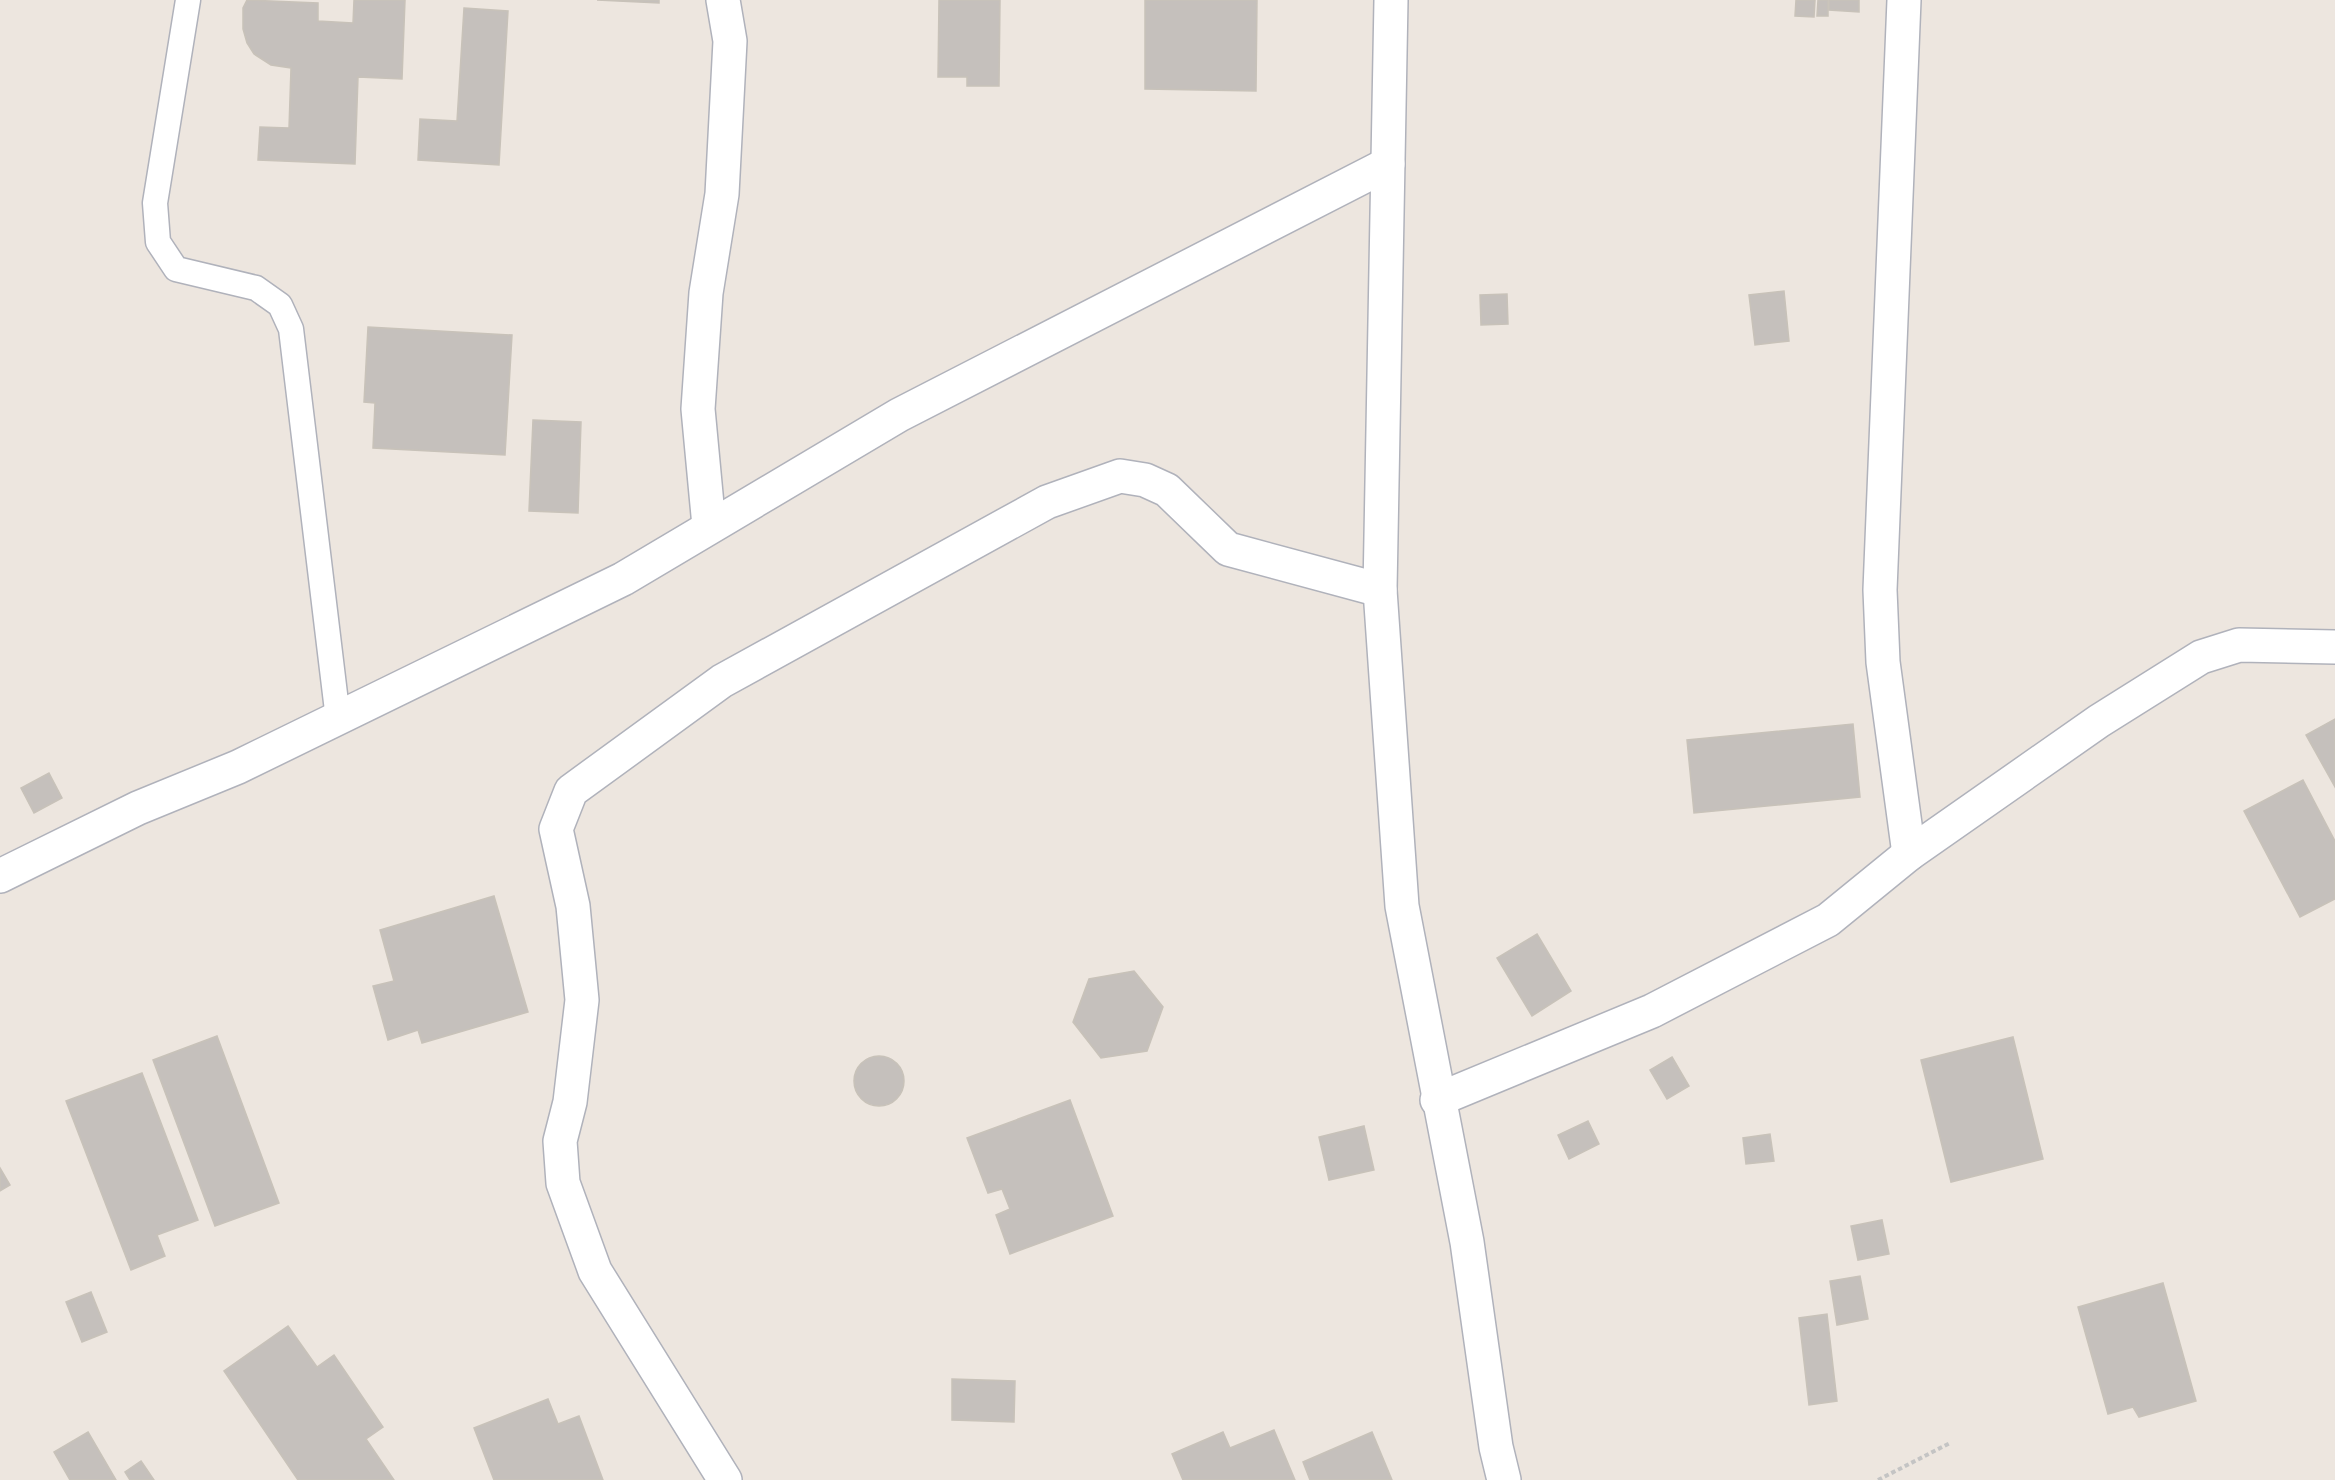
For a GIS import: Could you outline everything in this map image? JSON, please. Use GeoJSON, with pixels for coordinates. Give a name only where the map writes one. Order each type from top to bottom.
{"type":"FeatureCollection","features":[{"type":"Feature","properties":{"kind":"street"},"geometry":{"type":"LineString","coordinates":[[709,526],[698,409],[706,293],[722,194],[730,41],[723,0]]}},
{"type":"Feature","properties":{"kind":"street"},"geometry":{"type":"LineString","coordinates":[[1391,0],[1380,590],[1402,906],[1437,1100],[1467,1242],[1496,1447],[1504,1480]]}},
{"type":"Feature","properties":{"kind":"street"},"geometry":{"type":"LineString","coordinates":[[1904,0],[1880,590],[1883,662],[1909,854]]}},
{"type":"Feature","properties":{"kind":"street"},"geometry":{"type":"LineString","coordinates":[[0,876],[138,808],[238,767],[623,579],[900,415],[1388,165]]}},
{"type":"Feature","properties":{"kind":"street"},"geometry":{"type":"LineString","coordinates":[[725,1480],[595,1271],[563,1183],[561,1141],[570,1102],[582,1000],[573,906],[556,829],[570,791],[722,681],[1047,502],[1120,476],[1145,480],[1167,490],[1228,549],[1380,590]]}},
{"type":"Feature","properties":{"kind":"street"},"geometry":{"type":"LineString","coordinates":[[1437,1100],[1652,1011],[1828,920],[1909,854],[2099,721],[2200,657],[2239,645],[2335,647]]}},
{"type":"Feature","properties":{"kind":"lane"},"geometry":{"type":"LineString","coordinates":[[188,0],[155,203],[158,242],[176,269],[256,288],[280,305],[291,329],[338,718]]}},
{"type":"Feature","properties":{"kind":"path"},"geometry":{"type":"LineString","coordinates":[[1878,1480],[1950,1443]]}},
{"type":"Feature","properties":{"kind":"building"},"geometry":{"type":"Polygon","coordinates":[[[247,0],[318,3],[318,21],[353,23],[354,0],[405,0],[402,79],[358,77],[355,164],[258,160],[260,127],[289,128],[291,68],[271,65],[254,54],[247,43],[243,29],[243,8],[247,0]]]}},
{"type":"Feature","properties":{"kind":"building"},"geometry":{"type":"Polygon","coordinates":[[[597,0],[659,0],[659,3],[597,0]]]}},
{"type":"Feature","properties":{"kind":"building"},"geometry":{"type":"Polygon","coordinates":[[[939,0],[1000,0],[999,86],[967,86],[967,77],[938,77],[939,0]]]}},
{"type":"Feature","properties":{"kind":"building"},"geometry":{"type":"Polygon","coordinates":[[[1145,0],[1257,0],[1256,91],[1145,89],[1145,0]]]}},
{"type":"Feature","properties":{"kind":"building"},"geometry":{"type":"Polygon","coordinates":[[[1796,0],[1815,0],[1814,17],[1795,16],[1796,0]]]}},
{"type":"Feature","properties":{"kind":"building"},"geometry":{"type":"Polygon","coordinates":[[[1818,0],[1828,0],[1828,16],[1817,16],[1818,0]]]}},
{"type":"Feature","properties":{"kind":"building"},"geometry":{"type":"Polygon","coordinates":[[[1829,0],[1859,0],[1859,12],[1829,10],[1829,0]]]}},
{"type":"Feature","properties":{"kind":"building"},"geometry":{"type":"Polygon","coordinates":[[[464,8],[508,11],[499,165],[418,160],[420,119],[457,121],[464,8]]]}},
{"type":"Feature","properties":{"kind":"building"},"geometry":{"type":"Polygon","coordinates":[[[1784,291],[1789,341],[1755,345],[1749,295],[1784,291]]]}},
{"type":"Feature","properties":{"kind":"building"},"geometry":{"type":"Polygon","coordinates":[[[1507,294],[1508,324],[1481,325],[1480,295],[1507,294]]]}},
{"type":"Feature","properties":{"kind":"building"},"geometry":{"type":"Polygon","coordinates":[[[368,327],[512,335],[505,455],[373,448],[375,403],[364,402],[368,327]]]}},
{"type":"Feature","properties":{"kind":"building"},"geometry":{"type":"Polygon","coordinates":[[[533,420],[581,422],[578,513],[529,511],[533,420]]]}},
{"type":"Feature","properties":{"kind":"building"},"geometry":{"type":"Polygon","coordinates":[[[2335,719],[2335,787],[2306,735],[2335,719]]]}},
{"type":"Feature","properties":{"kind":"building"},"geometry":{"type":"Polygon","coordinates":[[[1853,724],[1860,797],[1694,813],[1687,740],[1853,724]]]}},
{"type":"Feature","properties":{"kind":"building"},"geometry":{"type":"Polygon","coordinates":[[[49,773],[62,798],[34,813],[21,788],[49,773]]]}},
{"type":"Feature","properties":{"kind":"building"},"geometry":{"type":"Polygon","coordinates":[[[2303,780],[2335,841],[2335,899],[2300,917],[2244,811],[2303,780]]]}},
{"type":"Feature","properties":{"kind":"building"},"geometry":{"type":"Polygon","coordinates":[[[494,896],[528,1012],[422,1043],[418,1030],[388,1040],[373,986],[394,981],[380,930],[494,896]]]}},
{"type":"Feature","properties":{"kind":"building"},"geometry":{"type":"Polygon","coordinates":[[[1537,934],[1571,991],[1532,1016],[1497,958],[1537,934]]]}},
{"type":"Feature","properties":{"kind":"building"},"geometry":{"type":"Polygon","coordinates":[[[1134,971],[1163,1007],[1147,1051],[1101,1058],[1073,1022],[1089,979],[1134,971]]]}},
{"type":"Feature","properties":{"kind":"building"},"geometry":{"type":"Polygon","coordinates":[[[217,1036],[279,1203],[215,1226],[153,1060],[217,1036]]]}},
{"type":"Feature","properties":{"kind":"building"},"geometry":{"type":"Polygon","coordinates":[[[2013,1037],[2043,1159],[1951,1182],[1921,1060],[2013,1037]]]}},
{"type":"Feature","properties":{"kind":"building"},"geometry":{"type":"Polygon","coordinates":[[[879,1056],[893,1060],[900,1067],[904,1081],[900,1095],[893,1102],[879,1106],[865,1102],[858,1095],[854,1081],[858,1067],[865,1060],[879,1056]]]}},
{"type":"Feature","properties":{"kind":"building"},"geometry":{"type":"Polygon","coordinates":[[[1672,1057],[1689,1086],[1667,1099],[1650,1070],[1672,1057]]]}},
{"type":"Feature","properties":{"kind":"building"},"geometry":{"type":"Polygon","coordinates":[[[142,1073],[198,1220],[157,1235],[165,1256],[131,1270],[66,1101],[142,1073]]]}},
{"type":"Feature","properties":{"kind":"building"},"geometry":{"type":"Polygon","coordinates":[[[1070,1100],[1113,1216],[1010,1254],[996,1215],[1010,1209],[1002,1189],[988,1193],[967,1138],[1070,1100]]]}},
{"type":"Feature","properties":{"kind":"building"},"geometry":{"type":"Polygon","coordinates":[[[1588,1121],[1599,1144],[1569,1159],[1558,1135],[1588,1121]]]}},
{"type":"Feature","properties":{"kind":"building"},"geometry":{"type":"Polygon","coordinates":[[[1364,1126],[1374,1170],[1329,1180],[1319,1137],[1364,1126]]]}},
{"type":"Feature","properties":{"kind":"building"},"geometry":{"type":"Polygon","coordinates":[[[1770,1134],[1774,1161],[1746,1164],[1743,1138],[1770,1134]]]}},
{"type":"Feature","properties":{"kind":"building"},"geometry":{"type":"Polygon","coordinates":[[[0,1168],[10,1185],[0,1191],[0,1168]]]}},
{"type":"Feature","properties":{"kind":"building"},"geometry":{"type":"Polygon","coordinates":[[[1882,1220],[1889,1254],[1858,1260],[1851,1226],[1882,1220]]]}},
{"type":"Feature","properties":{"kind":"building"},"geometry":{"type":"Polygon","coordinates":[[[1860,1276],[1868,1319],[1837,1325],[1830,1281],[1860,1276]]]}},
{"type":"Feature","properties":{"kind":"building"},"geometry":{"type":"Polygon","coordinates":[[[2163,1283],[2196,1401],[2139,1417],[2133,1407],[2108,1414],[2078,1307],[2163,1283]]]}},
{"type":"Feature","properties":{"kind":"building"},"geometry":{"type":"Polygon","coordinates":[[[91,1292],[107,1332],[82,1342],[66,1302],[91,1292]]]}},
{"type":"Feature","properties":{"kind":"building"},"geometry":{"type":"Polygon","coordinates":[[[1827,1314],[1837,1401],[1809,1405],[1799,1318],[1827,1314]]]}},
{"type":"Feature","properties":{"kind":"building"},"geometry":{"type":"Polygon","coordinates":[[[288,1326],[317,1367],[334,1355],[383,1427],[366,1439],[394,1480],[298,1480],[224,1371],[288,1326]]]}},
{"type":"Feature","properties":{"kind":"building"},"geometry":{"type":"Polygon","coordinates":[[[952,1379],[1015,1381],[1014,1422],[952,1420],[952,1379]]]}},
{"type":"Feature","properties":{"kind":"building"},"geometry":{"type":"Polygon","coordinates":[[[548,1399],[558,1424],[579,1416],[603,1480],[494,1480],[474,1428],[548,1399]]]}},
{"type":"Feature","properties":{"kind":"building"},"geometry":{"type":"Polygon","coordinates":[[[1274,1430],[1295,1480],[1183,1480],[1172,1454],[1223,1432],[1230,1448],[1274,1430]]]}},
{"type":"Feature","properties":{"kind":"building"},"geometry":{"type":"Polygon","coordinates":[[[88,1432],[116,1480],[70,1480],[54,1452],[88,1432]]]}},
{"type":"Feature","properties":{"kind":"building"},"geometry":{"type":"Polygon","coordinates":[[[1372,1432],[1392,1480],[1310,1480],[1303,1462],[1372,1432]]]}},
{"type":"Feature","properties":{"kind":"building"},"geometry":{"type":"Polygon","coordinates":[[[141,1461],[154,1480],[130,1480],[125,1472],[141,1461]]]}}]}
